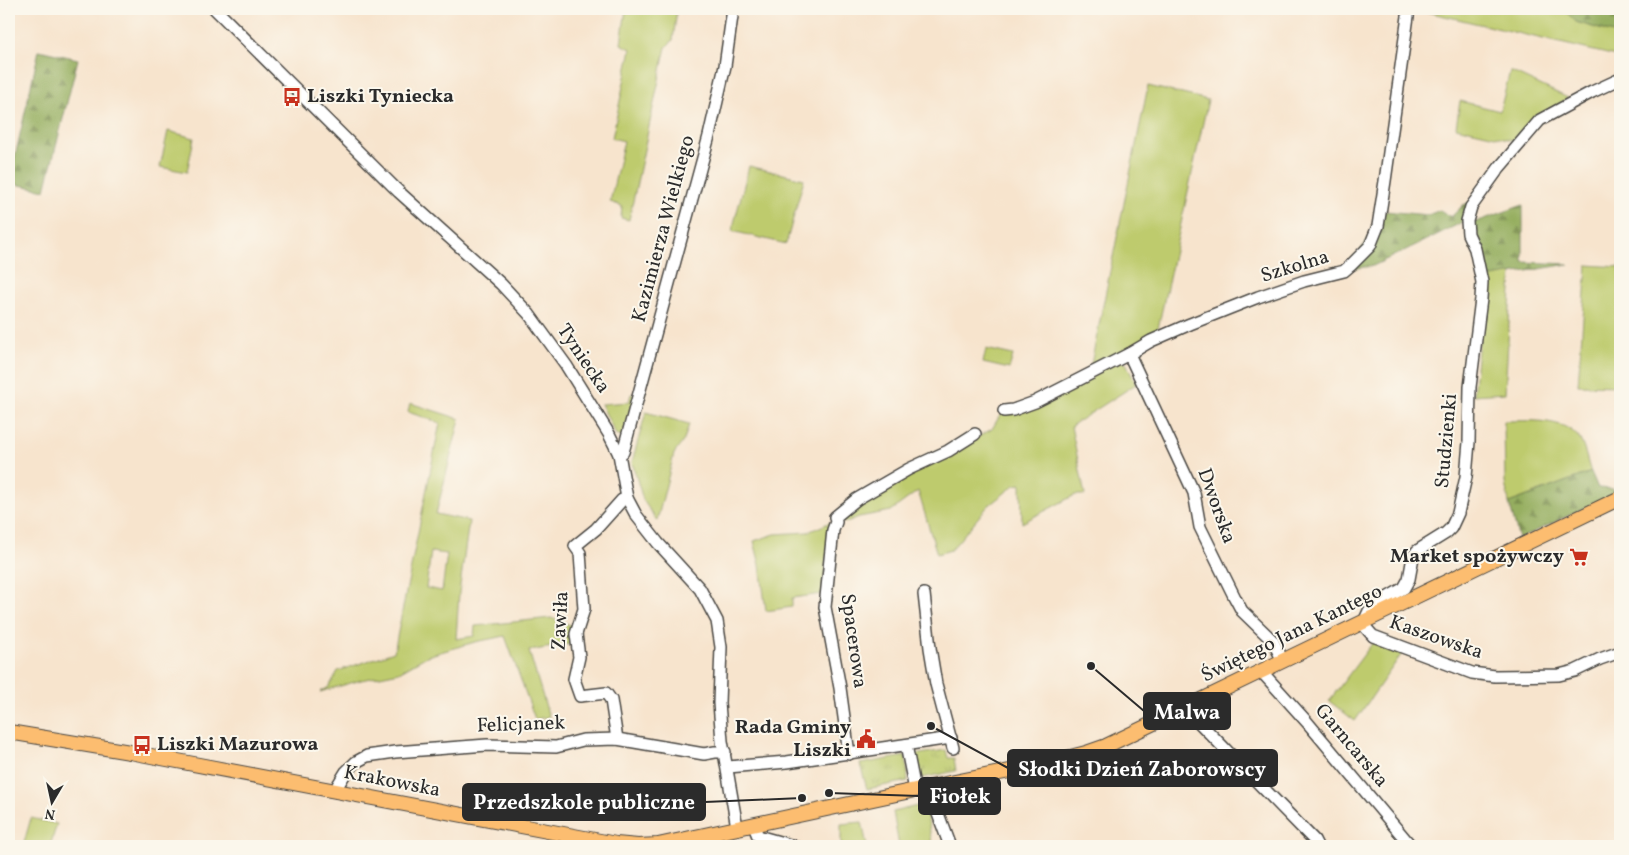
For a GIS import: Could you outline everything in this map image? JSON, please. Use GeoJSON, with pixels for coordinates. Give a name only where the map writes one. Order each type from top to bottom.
{"type":"FeatureCollection","features":[{"type":"Feature","properties":{"kind":"main road","name":"Świętego Jana Kantego"},"geometry":{"type":"LineString","coordinates":[[737,827],[1036,766],[1086,754],[1620,498]]}},
{"type":"Feature","properties":{"kind":"main road","name":"Krakowska"},"geometry":{"type":"LineString","coordinates":[[9,732],[136,754],[616,845],[658,845],[737,827]]}},
{"type":"Feature","properties":{"kind":"street","name":"Tyniecka"},"geometry":{"type":"LineString","coordinates":[[216,9],[418,210],[501,284],[529,314],[566,365],[609,434],[619,454],[627,498],[636,515],[700,589],[717,621],[721,647],[719,703],[737,827]]}},
{"type":"Feature","properties":{"kind":"street","name":"Kazimierza Wielkiego"},"geometry":{"type":"LineString","coordinates":[[619,454],[623,452],[706,145],[725,66],[733,9]]}},
{"type":"Feature","properties":{"kind":"street","name":"Szkolna"},"geometry":{"type":"LineString","coordinates":[[1004,411],[1035,402],[1151,341],[1258,297],[1304,281],[1344,271],[1370,246],[1378,226],[1381,211],[1409,9]]}},
{"type":"Feature","properties":{"kind":"street","name":"Studzienki"},"geometry":{"type":"LineString","coordinates":[[1364,622],[1369,611],[1404,588],[1409,579],[1412,557],[1417,551],[1452,528],[1458,513],[1466,477],[1470,387],[1482,282],[1475,249],[1468,234],[1467,224],[1471,207],[1499,168],[1540,120],[1620,79]]}},
{"type":"Feature","properties":{"kind":"street","name":"Dworska"},"geometry":{"type":"LineString","coordinates":[[1129,354],[1194,493],[1200,527],[1235,598],[1242,610],[1273,641],[1283,660]]}},
{"type":"Feature","properties":{"kind":"street","name":"Spacerowa"},"geometry":{"type":"LineString","coordinates":[[848,754],[840,688],[825,607],[833,530],[836,522],[835,517],[858,498],[909,468],[948,451],[975,434]]}},
{"type":"Feature","properties":{"kind":"street","name":"Zawiła"},"geometry":{"type":"LineString","coordinates":[[617,739],[612,700],[606,693],[580,696],[576,689],[574,679],[579,657],[576,634],[584,609],[580,553],[575,546],[596,529],[622,500],[627,498]]}},
{"type":"Feature","properties":{"kind":"street"},"geometry":{"type":"LineString","coordinates":[[728,767],[787,762],[906,745],[952,743],[936,684],[924,594]]}},
{"type":"Feature","properties":{"kind":"street","name":"Kaszowska"},"geometry":{"type":"LineString","coordinates":[[1364,622],[1366,628],[1373,636],[1472,673],[1495,676],[1559,675],[1575,671],[1620,652]]}},
{"type":"Feature","properties":{"kind":"street","name":"Garncarska"},"geometry":{"type":"LineString","coordinates":[[1261,671],[1411,846]]}},
{"type":"Feature","properties":{"kind":"street"},"geometry":{"type":"LineString","coordinates":[[1185,708],[1314,840],[1317,846]]}},
{"type":"Feature","properties":{"kind":"street","name":"Felicjanek"},"geometry":{"type":"LineString","coordinates":[[337,792],[338,785],[346,772],[356,762],[367,756],[395,752],[487,745],[556,747],[584,740],[617,739],[704,754],[725,752]]}},
{"type":"Feature","properties":{"kind":"street"},"geometry":{"type":"LineString","coordinates":[[906,745],[921,789],[950,846]]}},
{"type":"Feature","properties":{"kind":"street"},"geometry":{"type":"LineString","coordinates":[[753,824],[758,836],[794,846]]}},
{"type":"Feature","properties":{"kind":"green space"},"geometry":{"type":"Polygon","coordinates":[[[626,9],[677,9],[673,40],[666,47],[629,220],[621,218],[622,206],[610,202],[624,141],[612,138],[631,49],[621,44],[626,9]]]}},
{"type":"Feature","properties":{"kind":"green space"},"geometry":{"type":"Polygon","coordinates":[[[1563,9],[1576,22],[1620,35],[1620,57],[1419,10],[1563,9]]]}},
{"type":"Feature","properties":{"kind":"green space"},"geometry":{"type":"Polygon","coordinates":[[[1563,9],[1602,9],[1620,13],[1620,35],[1576,22],[1563,9]]]}},
{"type":"Feature","properties":{"kind":"green space"},"geometry":{"type":"Polygon","coordinates":[[[39,50],[78,59],[45,190],[9,183],[39,50]]]}},
{"type":"Feature","properties":{"kind":"green space"},"geometry":{"type":"Polygon","coordinates":[[[1510,71],[1568,98],[1539,117],[1517,141],[1456,127],[1460,101],[1500,111],[1510,71]]]}},
{"type":"Feature","properties":{"kind":"green space"},"geometry":{"type":"Polygon","coordinates":[[[1148,86],[1208,100],[1157,333],[1090,369],[1148,86]]]}},
{"type":"Feature","properties":{"kind":"green space"},"geometry":{"type":"Polygon","coordinates":[[[168,131],[194,138],[187,172],[160,167],[168,131]]]}},
{"type":"Feature","properties":{"kind":"green space"},"geometry":{"type":"Polygon","coordinates":[[[749,166],[804,179],[786,244],[732,231],[749,166]]]}},
{"type":"Feature","properties":{"kind":"green space"},"geometry":{"type":"Polygon","coordinates":[[[1471,202],[1463,222],[1373,266],[1349,269],[1385,211],[1428,215],[1440,210],[1451,217],[1463,205],[1471,202]]]}},
{"type":"Feature","properties":{"kind":"green space"},"geometry":{"type":"Polygon","coordinates":[[[1523,205],[1523,262],[1569,264],[1486,278],[1473,235],[1473,223],[1523,205]]]}},
{"type":"Feature","properties":{"kind":"green space"},"geometry":{"type":"Polygon","coordinates":[[[1587,265],[1620,267],[1620,386],[1578,385],[1587,265]]]}},
{"type":"Feature","properties":{"kind":"green space"},"geometry":{"type":"Polygon","coordinates":[[[1512,273],[1505,393],[1473,395],[1486,278],[1512,273]]]}},
{"type":"Feature","properties":{"kind":"green space"},"geometry":{"type":"Polygon","coordinates":[[[986,349],[1013,355],[1009,369],[983,363],[986,349]]]}},
{"type":"Feature","properties":{"kind":"green space"},"geometry":{"type":"Polygon","coordinates":[[[1119,361],[1126,363],[1136,384],[1071,426],[1085,495],[1075,495],[1022,523],[1021,484],[1015,485],[988,506],[951,550],[937,554],[918,491],[891,511],[859,517],[844,523],[843,514],[863,499],[992,429],[999,417],[1004,413],[1119,361]]]}},
{"type":"Feature","properties":{"kind":"green space"},"geometry":{"type":"Polygon","coordinates":[[[631,394],[635,395],[623,436],[616,435],[601,404],[629,402],[631,394]]]}},
{"type":"Feature","properties":{"kind":"green space"},"geometry":{"type":"Polygon","coordinates":[[[410,403],[460,419],[436,514],[469,521],[459,593],[456,639],[474,636],[475,626],[551,618],[573,626],[575,643],[529,651],[549,717],[535,719],[505,636],[475,642],[427,656],[399,672],[361,680],[320,692],[329,687],[338,671],[394,652],[440,423],[408,412],[410,403]],[[431,552],[426,588],[442,591],[447,554],[431,552]]]}},
{"type":"Feature","properties":{"kind":"green space"},"geometry":{"type":"Polygon","coordinates":[[[646,412],[689,424],[684,440],[674,454],[657,521],[643,500],[632,462],[646,412]]]}},
{"type":"Feature","properties":{"kind":"green space"},"geometry":{"type":"Polygon","coordinates":[[[1504,421],[1534,421],[1564,426],[1579,438],[1591,472],[1509,503],[1505,483],[1504,421]]]}},
{"type":"Feature","properties":{"kind":"green space"},"geometry":{"type":"Polygon","coordinates":[[[1591,472],[1598,488],[1613,489],[1614,494],[1519,539],[1509,503],[1591,472]]]}},
{"type":"Feature","properties":{"kind":"green space"},"geometry":{"type":"Polygon","coordinates":[[[831,522],[822,594],[792,598],[792,607],[766,611],[760,565],[754,541],[775,534],[808,532],[831,522]]]}},
{"type":"Feature","properties":{"kind":"green space"},"geometry":{"type":"Polygon","coordinates":[[[1374,641],[1403,652],[1355,721],[1329,701],[1374,641]]]}},
{"type":"Feature","properties":{"kind":"green space"},"geometry":{"type":"Polygon","coordinates":[[[946,750],[948,758],[954,758],[956,771],[917,779],[913,755],[946,750]]]}},
{"type":"Feature","properties":{"kind":"green space"},"geometry":{"type":"Polygon","coordinates":[[[906,756],[908,781],[867,789],[860,764],[906,756]]]}},
{"type":"Feature","properties":{"kind":"green space"},"geometry":{"type":"Polygon","coordinates":[[[925,804],[932,843],[899,846],[893,812],[925,804]]]}},
{"type":"Feature","properties":{"kind":"green space"},"geometry":{"type":"Polygon","coordinates":[[[31,818],[57,824],[50,846],[23,846],[31,818]]]}},
{"type":"Feature","properties":{"kind":"green space"},"geometry":{"type":"Polygon","coordinates":[[[862,822],[867,846],[841,846],[841,824],[862,822]]]}},
{"type":"Feature","properties":{"kind":"place","name":"Liszki Tyniecka"},"geometry":{"type":"Point","coordinates":[292,97]}},
{"type":"Feature","properties":{"kind":"place","name":"Market spożywczy"},"geometry":{"type":"Point","coordinates":[1579,557]}},
{"type":"Feature","properties":{"kind":"place","name":"Malwa"},"geometry":{"type":"Point","coordinates":[1091,666]}},
{"type":"Feature","properties":{"kind":"place","name":"Słodki Dzień Zaborowscy"},"geometry":{"type":"Point","coordinates":[931,726]}},
{"type":"Feature","properties":{"kind":"place","name":"Rada Gminy Liszki"},"geometry":{"type":"Point","coordinates":[866,739]}},
{"type":"Feature","properties":{"kind":"place","name":"Liszki Mazurowa"},"geometry":{"type":"Point","coordinates":[142,745]}},
{"type":"Feature","properties":{"kind":"place","name":"Fiołek"},"geometry":{"type":"Point","coordinates":[829,793]}},
{"type":"Feature","properties":{"kind":"place","name":"Przedszkole publiczne"},"geometry":{"type":"Point","coordinates":[802,798]}}]}
